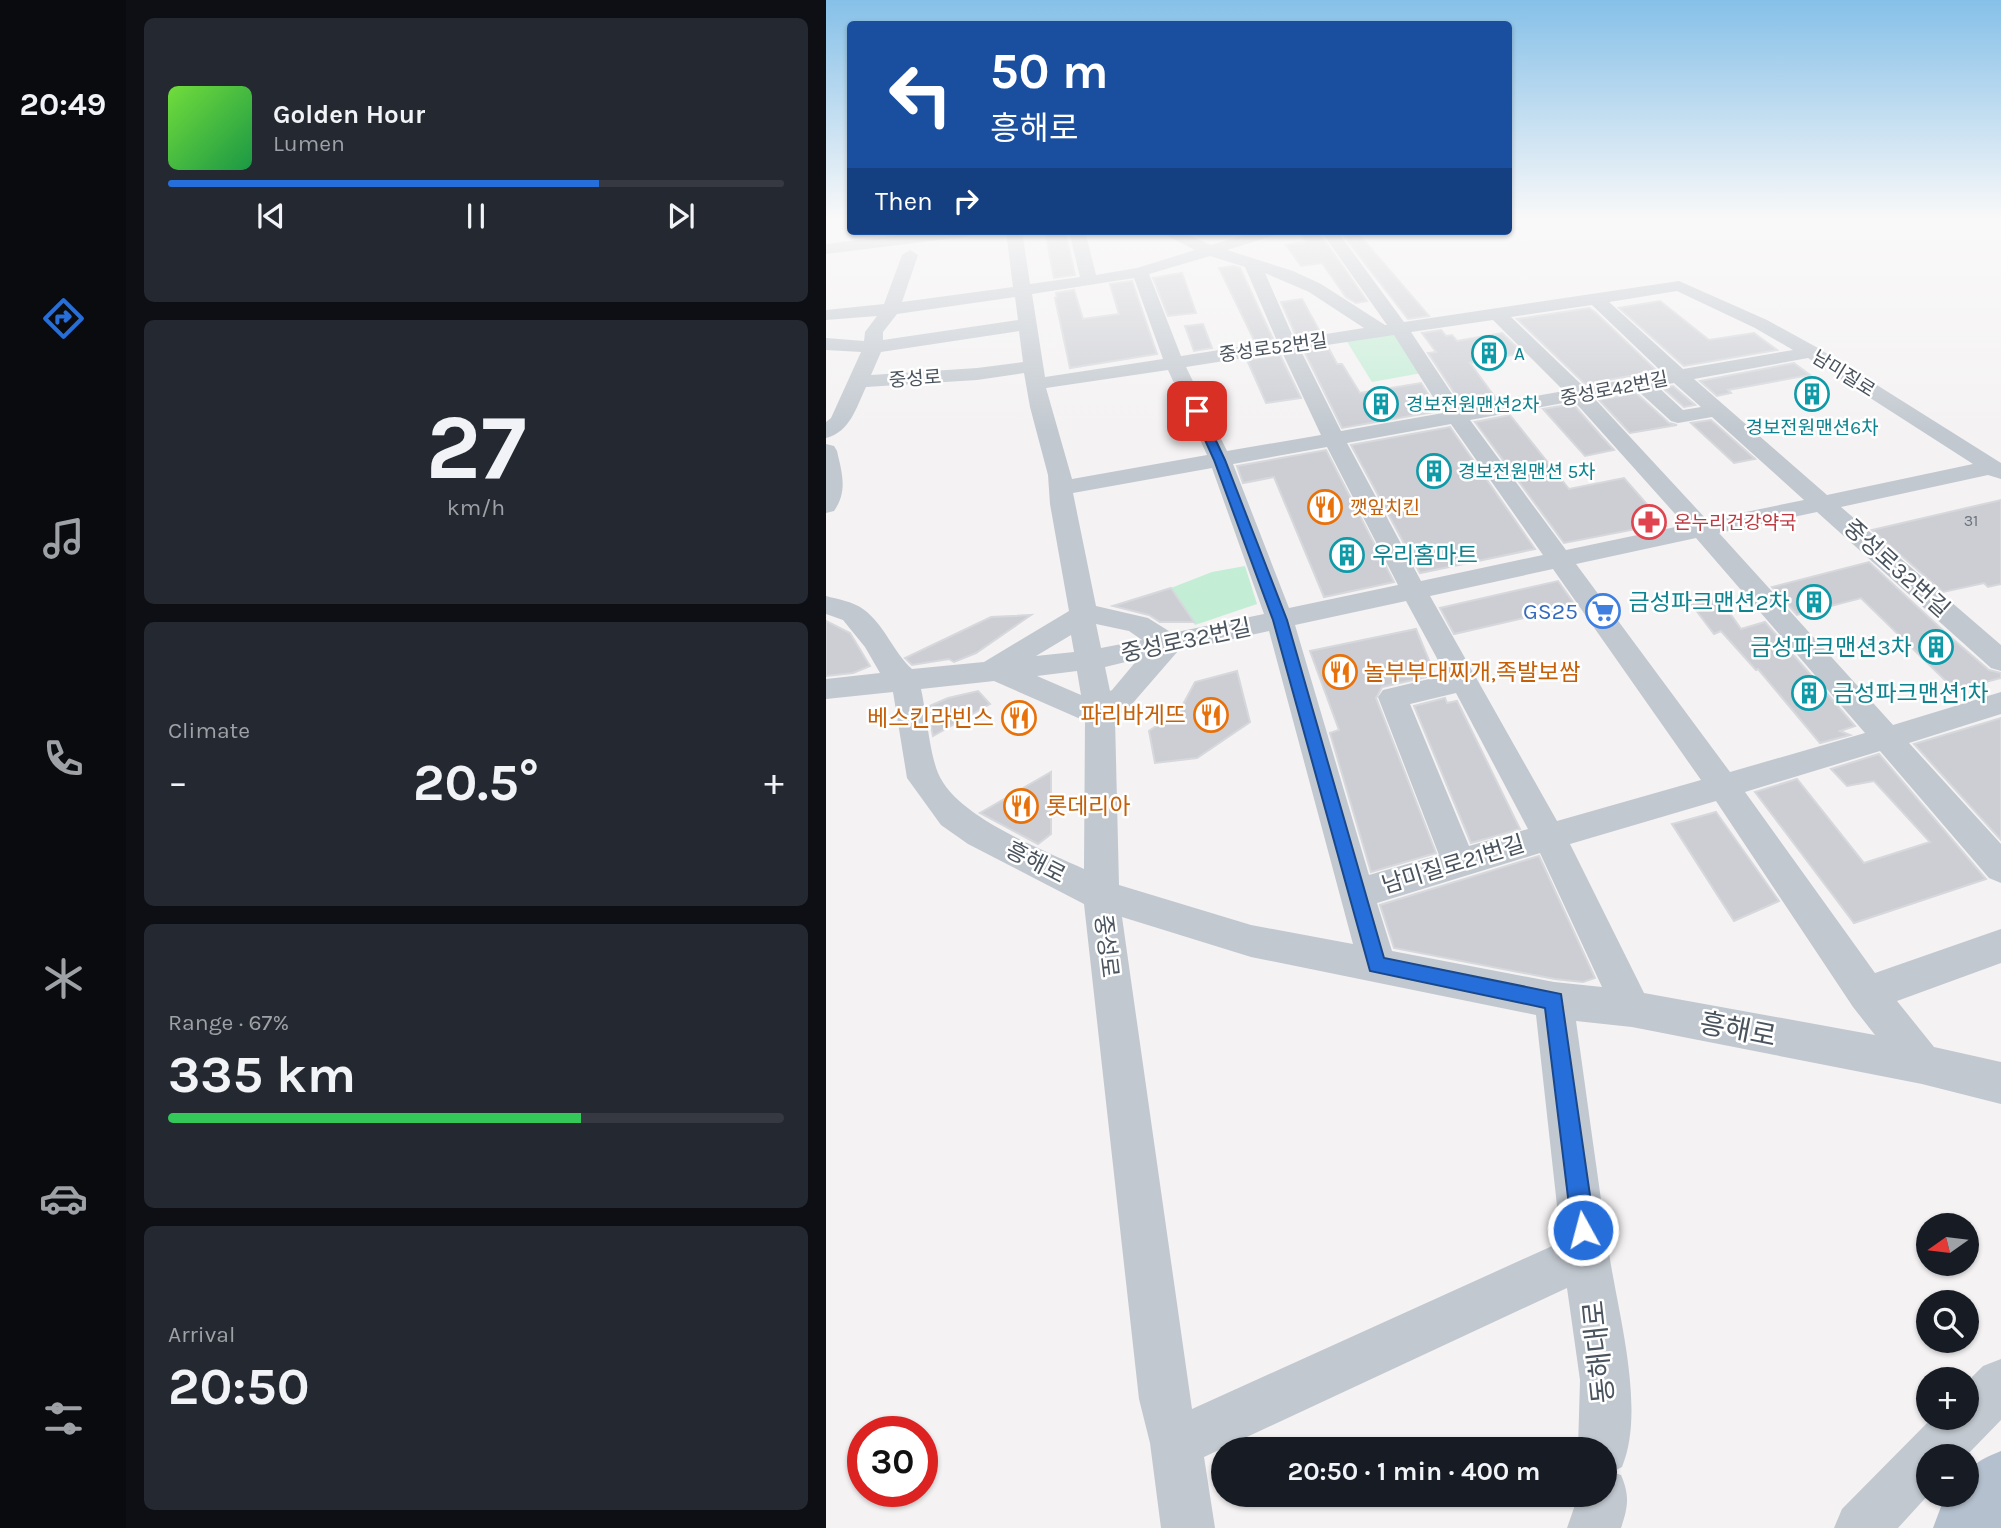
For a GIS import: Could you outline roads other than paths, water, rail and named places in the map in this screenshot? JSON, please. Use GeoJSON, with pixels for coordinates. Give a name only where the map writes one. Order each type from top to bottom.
{"type":"FeatureCollection","features":[{"type":"Feature","properties":{"kind":"main road"},"geometry":{"type":"LineString","coordinates":[[1966,1528],[2001,1484]]}},
{"type":"Feature","properties":{"kind":"street"},"geometry":{"type":"LineString","coordinates":[[858,382],[873,347],[874,331],[891,309],[898,290]]}},
{"type":"Feature","properties":{"kind":"street"},"geometry":{"type":"LineString","coordinates":[[826,315],[1028,290]]}},
{"type":"Feature","properties":{"kind":"street"},"geometry":{"type":"LineString","coordinates":[[1147,290],[1174,362],[1220,460]]}},
{"type":"Feature","properties":{"kind":"street"},"geometry":{"type":"LineString","coordinates":[[1263,290],[1287,346],[1334,440],[1465,681],[1393,697],[1459,863]]}},
{"type":"Feature","properties":{"kind":"street"},"geometry":{"type":"LineString","coordinates":[[1319,290],[1390,330]]}},
{"type":"Feature","properties":{"kind":"street"},"geometry":{"type":"LineString","coordinates":[[1365,290],[1390,330],[1457,418],[1723,786],[1867,993],[1922,1065]]}},
{"type":"Feature","properties":{"kind":"street","name":"중성로52번길"},"geometry":{"type":"LineString","coordinates":[[1034,375],[1174,362],[1649,290]]}},
{"type":"Feature","properties":{"kind":"street","name":"남미질로"},"geometry":{"type":"LineString","coordinates":[[1688,290],[1761,324],[1811,352],[1996,470]]}},
{"type":"Feature","properties":{"kind":"street","name":"중성로"},"geometry":{"type":"LineString","coordinates":[[1023,291],[1034,375],[1041,413],[1052,438],[1063,488],[1062,504],[1083,607],[1081,616],[1100,715],[1101,895],[1164,1399],[1176,1443],[1188,1528]]}},
{"type":"Feature","properties":{"kind":"street"},"geometry":{"type":"LineString","coordinates":[[1595,298],[1678,376]]}},
{"type":"Feature","properties":{"kind":"street"},"geometry":{"type":"LineString","coordinates":[[1497,313],[1578,394],[1702,529],[2001,868]]}},
{"type":"Feature","properties":{"kind":"street"},"geometry":{"type":"LineString","coordinates":[[1328,316],[1343,337]]}},
{"type":"Feature","properties":{"kind":"street","name":"중성로"},"geometry":{"type":"LineString","coordinates":[[826,344],[873,347],[1026,324]]}},
{"type":"Feature","properties":{"kind":"street","name":"중성로42번길"},"geometry":{"type":"LineString","coordinates":[[1063,488],[1811,352]]}},
{"type":"Feature","properties":{"kind":"street","name":"중성로"},"geometry":{"type":"LineString","coordinates":[[826,432],[839,421],[858,382],[977,374],[1034,375]]}},
{"type":"Feature","properties":{"kind":"street","name":"중성로32번길"},"geometry":{"type":"LineString","coordinates":[[1678,376],[2001,661]]}},
{"type":"Feature","properties":{"kind":"street"},"geometry":{"type":"LineString","coordinates":[[1643,383],[1678,418],[1719,410]]}},
{"type":"Feature","properties":{"kind":"street"},"geometry":{"type":"LineString","coordinates":[[826,451],[832,485],[826,506]]}},
{"type":"Feature","properties":{"kind":"street","name":"중성로32번길"},"geometry":{"type":"LineString","coordinates":[[1220,460],[1280,620]]}},
{"type":"Feature","properties":{"kind":"street","name":"중성로32번길"},"geometry":{"type":"LineString","coordinates":[[826,690],[1091,660],[1824,503],[1996,470]]}},
{"type":"Feature","properties":{"kind":"street"},"geometry":{"type":"LineString","coordinates":[[826,605],[853,614],[878,643],[886,662],[905,679]]}},
{"type":"Feature","properties":{"kind":"street"},"geometry":{"type":"LineString","coordinates":[[1097,615],[1138,624],[1168,644],[1122,697],[1100,715],[994,669],[1081,616],[1097,615]]}},
{"type":"Feature","properties":{"kind":"street"},"geometry":{"type":"LineString","coordinates":[[1280,620],[1377,965]]}},
{"type":"Feature","properties":{"kind":"street","name":"흥해로"},"geometry":{"type":"LineString","coordinates":[[905,679],[923,778],[953,816],[980,834],[1101,895],[1251,941],[1554,1000],[1632,1009],[1922,1065],[2001,1083]]}},
{"type":"Feature","properties":{"kind":"street","name":"남미질로21번길"},"geometry":{"type":"LineString","coordinates":[[1465,681],[1548,835]]}},
{"type":"Feature","properties":{"kind":"street","name":"남미질로21번길"},"geometry":{"type":"LineString","coordinates":[[1358,894],[1548,835],[2001,703]]}},
{"type":"Feature","properties":{"kind":"street"},"geometry":{"type":"LineString","coordinates":[[1548,835],[1632,1009]]}},
{"type":"Feature","properties":{"kind":"street"},"geometry":{"type":"LineString","coordinates":[[1867,993],[2001,946]]}},
{"type":"Feature","properties":{"kind":"street"},"geometry":{"type":"LineString","coordinates":[[1176,1443],[1586,1255],[1554,1000]]}},
{"type":"Feature","properties":{"kind":"street","name":"동해대로"},"geometry":{"type":"LineString","coordinates":[[1586,1255],[1605,1380],[1604,1437]]}},
{"type":"Feature","properties":{"kind":"street"},"geometry":{"type":"LineString","coordinates":[[1942,1444],[2001,1384]]}},
{"type":"Feature","properties":{"kind":"street"},"geometry":{"type":"LineString","coordinates":[[1861,1528],[1916,1471]]}},
{"type":"Feature","properties":{"kind":"street"},"geometry":{"type":"LineString","coordinates":[[1594,1528],[1601,1507]]}},
{"type":"Feature","properties":{"kind":"place","name":"A"},"geometry":{"type":"Point","coordinates":[1489,353]}},
{"type":"Feature","properties":{"kind":"place","name":"경보전원맨션6차"},"geometry":{"type":"Point","coordinates":[1812,394]}},
{"type":"Feature","properties":{"kind":"place","name":"경보전원맨션2차"},"geometry":{"type":"Point","coordinates":[1381,404]}},
{"type":"Feature","properties":{"kind":"place","name":"경보전원맨션 5차"},"geometry":{"type":"Point","coordinates":[1434,471]}},
{"type":"Feature","properties":{"kind":"place","name":"깻잎치킨"},"geometry":{"type":"Point","coordinates":[1325,507]}},
{"type":"Feature","properties":{"kind":"place","name":"온누리건강약국"},"geometry":{"type":"Point","coordinates":[1649,522]}},
{"type":"Feature","properties":{"kind":"place","name":"우리홈마트"},"geometry":{"type":"Point","coordinates":[1347,555]}},
{"type":"Feature","properties":{"kind":"place","name":"금성파크맨션2차"},"geometry":{"type":"Point","coordinates":[1814,602]}},
{"type":"Feature","properties":{"kind":"place","name":"GS25"},"geometry":{"type":"Point","coordinates":[1603,611]}},
{"type":"Feature","properties":{"kind":"place","name":"금성파크맨션3차"},"geometry":{"type":"Point","coordinates":[1936,647]}},
{"type":"Feature","properties":{"kind":"place","name":"놀부부대찌개,족발보쌈"},"geometry":{"type":"Point","coordinates":[1340,672]}},
{"type":"Feature","properties":{"kind":"place","name":"금성파크맨션1차"},"geometry":{"type":"Point","coordinates":[1809,693]}},
{"type":"Feature","properties":{"kind":"place","name":"파리바게뜨"},"geometry":{"type":"Point","coordinates":[1211,715]}},
{"type":"Feature","properties":{"kind":"place","name":"베스킨라빈스"},"geometry":{"type":"Point","coordinates":[1019,718]}},
{"type":"Feature","properties":{"kind":"place","name":"롯데리아"},"geometry":{"type":"Point","coordinates":[1021,806]}}]}
